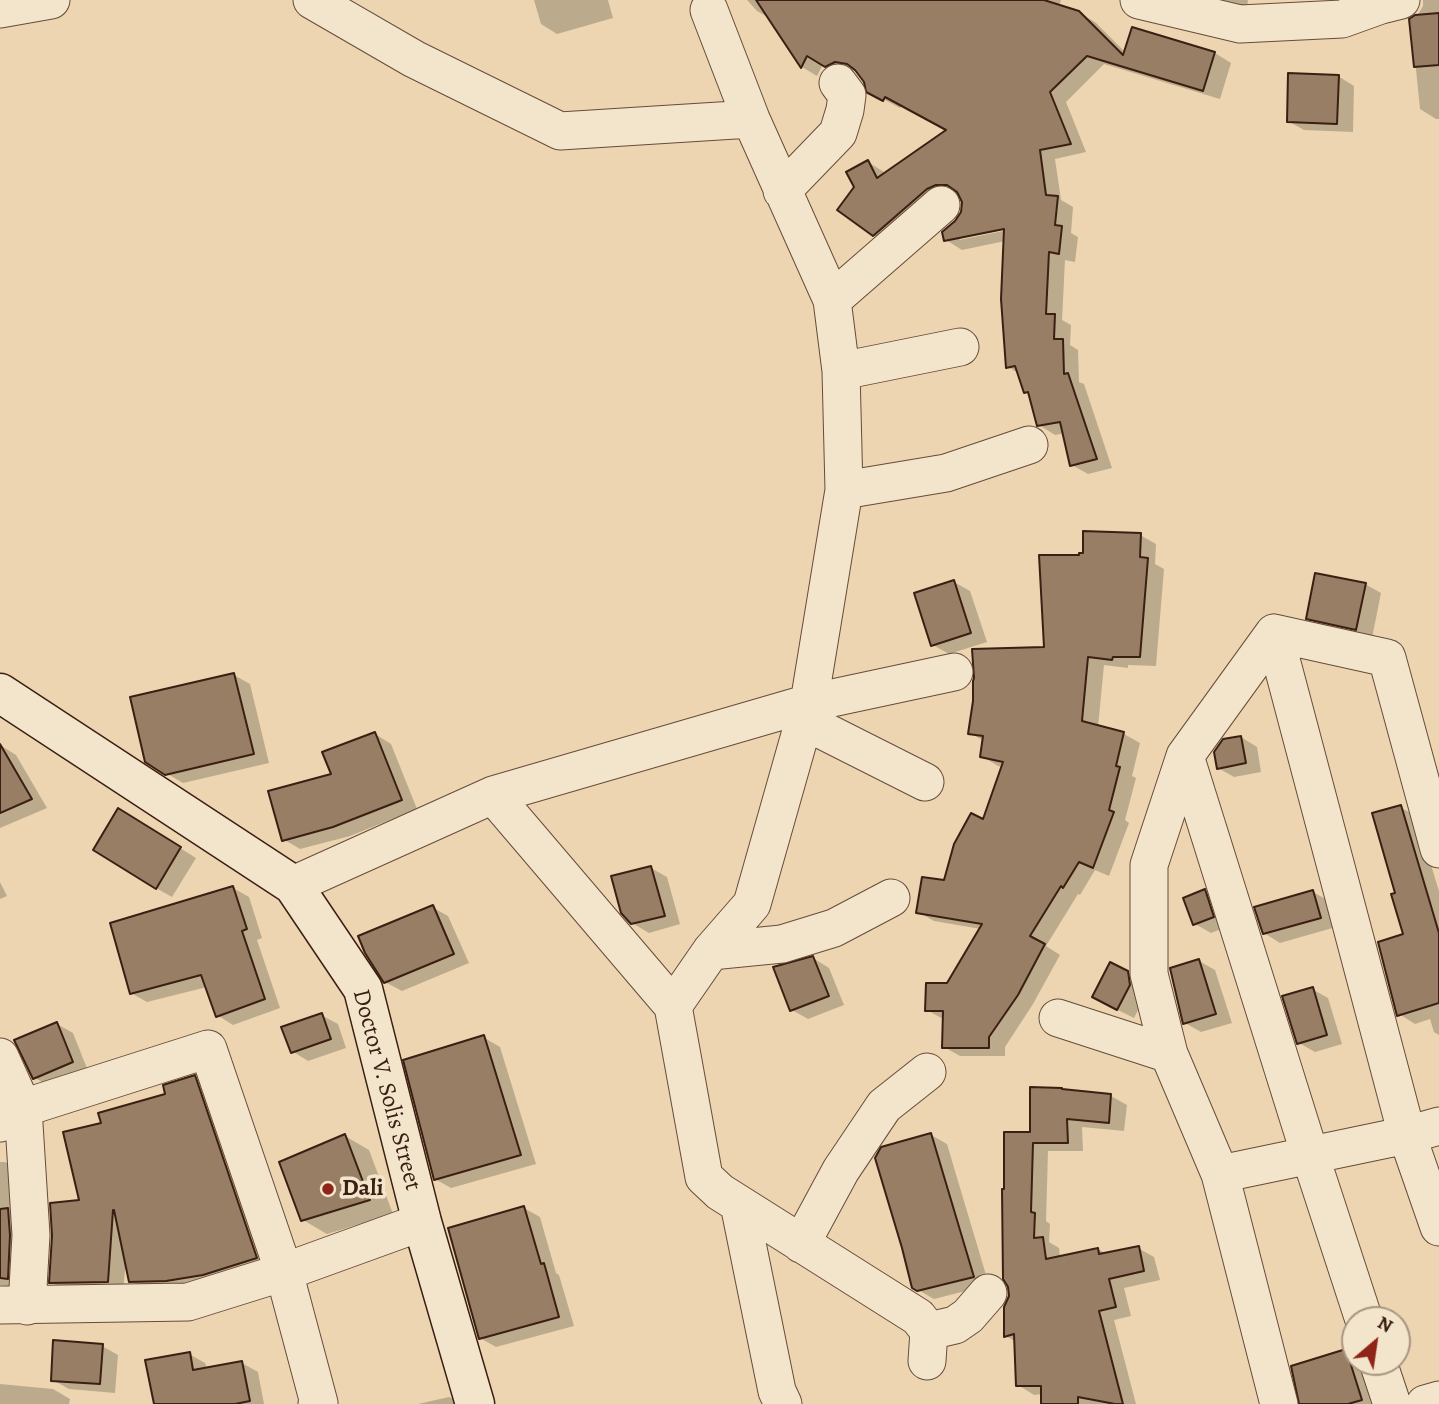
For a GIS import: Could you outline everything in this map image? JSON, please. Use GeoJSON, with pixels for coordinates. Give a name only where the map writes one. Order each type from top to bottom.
{"type":"FeatureCollection","features":[{"type":"Feature","properties":{"kind":"street"},"geometry":{"type":"LineString","coordinates":[[0,9],[51,0]]}},
{"type":"Feature","properties":{"kind":"street"},"geometry":{"type":"LineString","coordinates":[[312,0],[414,59],[560,131],[751,119]]}},
{"type":"Feature","properties":{"kind":"street"},"geometry":{"type":"LineString","coordinates":[[1139,0],[1241,12],[1342,19],[1388,2]]}},
{"type":"Feature","properties":{"kind":"street"},"geometry":{"type":"LineString","coordinates":[[673,1006],[711,951],[752,904],[806,711],[844,490],[841,371],[832,300],[751,119],[709,10]]}},
{"type":"Feature","properties":{"kind":"street"},"geometry":{"type":"LineString","coordinates":[[782,191],[838,133],[847,95],[838,83]]}},
{"type":"Feature","properties":{"kind":"street"},"geometry":{"type":"LineString","coordinates":[[832,300],[941,205]]}},
{"type":"Feature","properties":{"kind":"street"},"geometry":{"type":"LineString","coordinates":[[841,371],[960,347]]}},
{"type":"Feature","properties":{"kind":"street"},"geometry":{"type":"LineString","coordinates":[[844,490],[946,473],[1029,445]]}},
{"type":"Feature","properties":{"kind":"street"},"geometry":{"type":"LineString","coordinates":[[1274,633],[1185,755],[1149,865],[1149,974],[1170,1054],[1220,1174],[1279,1404]]}},
{"type":"Feature","properties":{"kind":"street"},"geometry":{"type":"LineString","coordinates":[[1274,633],[1387,658],[1436,827]]}},
{"type":"Feature","properties":{"kind":"street"},"geometry":{"type":"LineString","coordinates":[[1274,633],[1423,1130],[1439,1227]]}},
{"type":"Feature","properties":{"kind":"street"},"geometry":{"type":"LineString","coordinates":[[293,885],[493,796],[954,673]]}},
{"type":"Feature","properties":{"kind":"street","name":"Doctor V. Solis Street"},"geometry":{"type":"LineString","coordinates":[[0,693],[293,885],[363,989],[422,1223],[475,1404]]}},
{"type":"Feature","properties":{"kind":"street"},"geometry":{"type":"LineString","coordinates":[[806,711],[925,782]]}},
{"type":"Feature","properties":{"kind":"street"},"geometry":{"type":"LineString","coordinates":[[1185,755],[1359,1306]]}},
{"type":"Feature","properties":{"kind":"street"},"geometry":{"type":"LineString","coordinates":[[493,796],[673,1006],[705,1177],[720,1192],[918,1317],[928,1346],[968,1316],[988,1293]]}},
{"type":"Feature","properties":{"kind":"street"},"geometry":{"type":"LineString","coordinates":[[711,951],[782,944],[834,929],[891,898]]}},
{"type":"Feature","properties":{"kind":"street"},"geometry":{"type":"LineString","coordinates":[[1058,1017],[1170,1054]]}},
{"type":"Feature","properties":{"kind":"street"},"geometry":{"type":"LineString","coordinates":[[11,1116],[208,1049],[284,1272],[317,1404]]}},
{"type":"Feature","properties":{"kind":"street"},"geometry":{"type":"LineString","coordinates":[[0,1057],[31,1235],[13,1306],[188,1302],[284,1272],[422,1223]]}},
{"type":"Feature","properties":{"kind":"street"},"geometry":{"type":"LineString","coordinates":[[802,1244],[841,1170],[884,1106],[927,1072]]}},
{"type":"Feature","properties":{"kind":"street"},"geometry":{"type":"LineString","coordinates":[[1220,1174],[1423,1130]]}},
{"type":"Feature","properties":{"kind":"street"},"geometry":{"type":"LineString","coordinates":[[739,1204],[777,1391],[783,1404]]}},
{"type":"Feature","properties":{"kind":"street"},"geometry":{"type":"LineString","coordinates":[[1383,1376],[1392,1404]]}},
{"type":"Feature","properties":{"kind":"street"},"geometry":{"type":"LineString","coordinates":[[1425,1404],[1439,1400]]}},
{"type":"Feature","properties":{"kind":"building"},"geometry":{"type":"Polygon","coordinates":[[[756,0],[1044,0],[1079,11],[1123,55],[1132,27],[1215,52],[1203,91],[1087,56],[1050,92],[1071,144],[1040,150],[1046,195],[1058,196],[1055,225],[1062,226],[1059,254],[1049,252],[1046,314],[1055,314],[1054,339],[1063,339],[1064,374],[1068,373],[1097,459],[1070,466],[1060,422],[1037,426],[1028,392],[1024,393],[1015,366],[1006,368],[1001,299],[1004,229],[944,241],[942,232],[961,212],[962,202],[957,192],[947,185],[936,185],[927,189],[873,236],[837,210],[854,187],[846,172],[868,160],[877,178],[946,130],[885,97],[883,101],[866,92],[864,82],[847,64],[835,62],[825,67],[807,56],[801,68],[756,0]]]}},
{"type":"Feature","properties":{"kind":"building"},"geometry":{"type":"Polygon","coordinates":[[[1439,13],[1439,65],[1414,67],[1409,19],[1415,15],[1439,13]]]}},
{"type":"Feature","properties":{"kind":"building"},"geometry":{"type":"Polygon","coordinates":[[[1288,73],[1339,75],[1337,124],[1287,122],[1288,73]]]}},
{"type":"Feature","properties":{"kind":"building"},"geometry":{"type":"Polygon","coordinates":[[[1083,531],[1141,533],[1140,557],[1148,558],[1140,657],[1113,657],[1112,660],[1088,657],[1082,721],[1124,732],[1116,766],[1120,767],[1109,810],[1114,812],[1093,868],[1079,862],[1030,936],[1045,944],[1018,995],[989,1037],[989,1048],[942,1048],[943,1011],[925,1011],[926,983],[947,983],[982,924],[916,913],[922,877],[944,880],[954,844],[971,813],[983,819],[1003,762],[980,757],[983,736],[968,734],[973,701],[972,649],[1044,647],[1039,555],[1083,553],[1083,531]]]}},
{"type":"Feature","properties":{"kind":"building"},"geometry":{"type":"Polygon","coordinates":[[[1315,573],[1366,583],[1356,630],[1306,619],[1315,573]]]}},
{"type":"Feature","properties":{"kind":"building"},"geometry":{"type":"Polygon","coordinates":[[[954,580],[971,633],[931,646],[914,593],[954,580]]]}},
{"type":"Feature","properties":{"kind":"building"},"geometry":{"type":"Polygon","coordinates":[[[234,673],[254,754],[165,775],[145,762],[130,697],[234,673]]]}},
{"type":"Feature","properties":{"kind":"building"},"geometry":{"type":"Polygon","coordinates":[[[375,732],[402,800],[333,827],[282,841],[268,791],[331,774],[322,752],[375,732]]]}},
{"type":"Feature","properties":{"kind":"building"},"geometry":{"type":"Polygon","coordinates":[[[1241,736],[1246,763],[1217,769],[1214,752],[1223,739],[1241,736]]]}},
{"type":"Feature","properties":{"kind":"building"},"geometry":{"type":"Polygon","coordinates":[[[0,744],[32,799],[0,813],[0,744]]]}},
{"type":"Feature","properties":{"kind":"building"},"geometry":{"type":"Polygon","coordinates":[[[1401,805],[1439,933],[1439,1003],[1397,1016],[1378,942],[1403,934],[1391,894],[1395,893],[1372,813],[1401,805]]]}},
{"type":"Feature","properties":{"kind":"building"},"geometry":{"type":"Polygon","coordinates":[[[118,808],[181,847],[156,889],[93,850],[118,808]]]}},
{"type":"Feature","properties":{"kind":"building"},"geometry":{"type":"Polygon","coordinates":[[[651,866],[665,916],[631,924],[621,913],[611,876],[651,866]]]}},
{"type":"Feature","properties":{"kind":"building"},"geometry":{"type":"Polygon","coordinates":[[[233,886],[247,929],[242,931],[265,999],[216,1017],[201,975],[130,994],[110,923],[233,886]]]}},
{"type":"Feature","properties":{"kind":"building"},"geometry":{"type":"Polygon","coordinates":[[[1205,889],[1214,917],[1193,925],[1183,898],[1205,889]]]}},
{"type":"Feature","properties":{"kind":"building"},"geometry":{"type":"Polygon","coordinates":[[[1313,890],[1321,918],[1263,934],[1254,907],[1313,890]]]}},
{"type":"Feature","properties":{"kind":"building"},"geometry":{"type":"Polygon","coordinates":[[[433,905],[454,954],[384,983],[365,953],[358,936],[433,905]]]}},
{"type":"Feature","properties":{"kind":"building"},"geometry":{"type":"Polygon","coordinates":[[[813,956],[829,996],[790,1011],[773,967],[813,956]]]}},
{"type":"Feature","properties":{"kind":"building"},"geometry":{"type":"Polygon","coordinates":[[[1199,959],[1216,1014],[1183,1024],[1170,968],[1199,959]]]}},
{"type":"Feature","properties":{"kind":"building"},"geometry":{"type":"Polygon","coordinates":[[[1110,962],[1128,971],[1130,985],[1117,1010],[1092,997],[1110,962]]]}},
{"type":"Feature","properties":{"kind":"building"},"geometry":{"type":"Polygon","coordinates":[[[1313,987],[1327,1035],[1297,1044],[1282,996],[1313,987]]]}},
{"type":"Feature","properties":{"kind":"building"},"geometry":{"type":"Polygon","coordinates":[[[322,1013],[331,1039],[291,1053],[281,1027],[322,1013]]]}},
{"type":"Feature","properties":{"kind":"building"},"geometry":{"type":"Polygon","coordinates":[[[57,1022],[73,1062],[33,1079],[14,1040],[57,1022]]]}},
{"type":"Feature","properties":{"kind":"building"},"geometry":{"type":"Polygon","coordinates":[[[484,1035],[521,1155],[434,1180],[403,1060],[484,1035]]]}},
{"type":"Feature","properties":{"kind":"building"},"geometry":{"type":"Polygon","coordinates":[[[195,1075],[257,1258],[203,1275],[166,1281],[129,1282],[113,1210],[108,1282],[49,1283],[52,1236],[50,1203],[79,1200],[63,1132],[101,1123],[98,1113],[165,1094],[163,1085],[195,1075]]]}},
{"type":"Feature","properties":{"kind":"building"},"geometry":{"type":"Polygon","coordinates":[[[1030,1087],[1111,1094],[1109,1123],[1067,1119],[1068,1143],[1033,1143],[1031,1212],[1035,1213],[1034,1238],[1043,1237],[1046,1259],[1098,1248],[1099,1254],[1139,1246],[1144,1271],[1109,1279],[1116,1307],[1099,1311],[1123,1404],[1078,1397],[1078,1404],[1041,1404],[1041,1386],[1016,1386],[1014,1334],[1004,1337],[1004,1307],[1009,1296],[1003,1279],[1004,1132],[1030,1132],[1030,1087]]]}},
{"type":"Feature","properties":{"kind":"building"},"geometry":{"type":"Polygon","coordinates":[[[931,1133],[974,1277],[917,1291],[912,1288],[875,1158],[881,1147],[931,1133]]]}},
{"type":"Feature","properties":{"kind":"building","name":"Dali"},"geometry":{"type":"Polygon","coordinates":[[[345,1134],[370,1200],[301,1221],[279,1162],[345,1134]]]}},
{"type":"Feature","properties":{"kind":"building"},"geometry":{"type":"Polygon","coordinates":[[[524,1206],[559,1317],[479,1339],[448,1228],[524,1206]]]}},
{"type":"Feature","properties":{"kind":"building"},"geometry":{"type":"Polygon","coordinates":[[[8,1208],[8,1279],[0,1278],[0,1209],[8,1208]]]}},
{"type":"Feature","properties":{"kind":"building"},"geometry":{"type":"Polygon","coordinates":[[[53,1340],[103,1344],[100,1384],[51,1381],[53,1340]]]}},
{"type":"Feature","properties":{"kind":"building"},"geometry":{"type":"Polygon","coordinates":[[[1341,1351],[1341,1376],[1354,1376],[1362,1400],[1348,1404],[1299,1404],[1291,1366],[1341,1351]]]}},
{"type":"Feature","properties":{"kind":"building"},"geometry":{"type":"Polygon","coordinates":[[[190,1352],[193,1370],[242,1361],[250,1401],[235,1404],[154,1404],[145,1360],[190,1352]]]}},
{"type":"Feature","properties":{"kind":"place","name":"Dali"},"geometry":{"type":"Point","coordinates":[328,1189]}}]}
